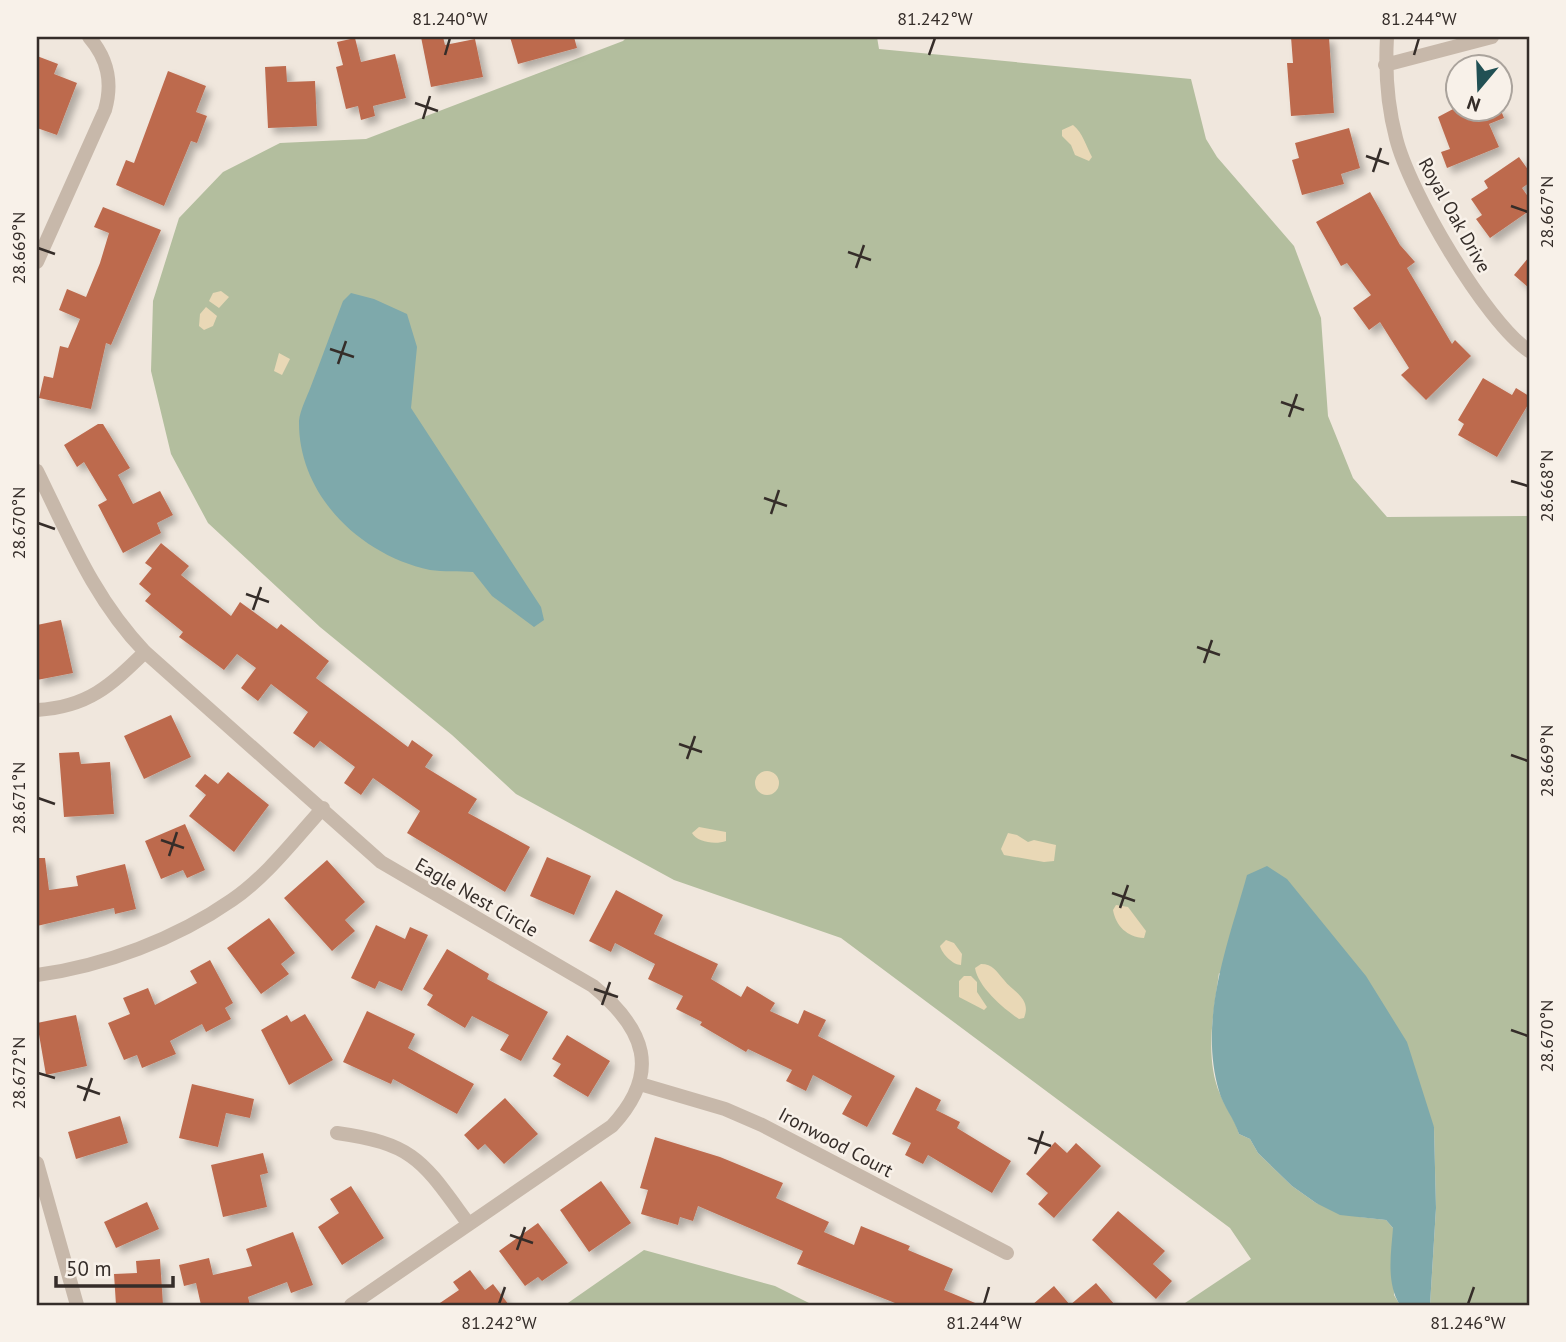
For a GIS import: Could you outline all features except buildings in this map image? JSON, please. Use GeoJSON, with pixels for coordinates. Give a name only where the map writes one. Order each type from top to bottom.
{"type":"FeatureCollection","features":[{"type":"Feature","properties":{"kind":"street"},"geometry":{"type":"LineString","coordinates":[[37,262],[105,110],[110,90],[101,52],[89,37]]}},
{"type":"Feature","properties":{"kind":"street","name":"Royal Oak Drive"},"geometry":{"type":"LineString","coordinates":[[1387,37],[1387,99],[1408,173],[1482,302],[1503,330],[1529,351]]}},
{"type":"Feature","properties":{"kind":"street"},"geometry":{"type":"LineString","coordinates":[[1385,65],[1492,37]]}},
{"type":"Feature","properties":{"kind":"street","name":"Eagle Nest Circle"},"geometry":{"type":"LineString","coordinates":[[37,471],[100,599],[145,652],[382,862],[593,986],[616,1005],[633,1030],[644,1056],[640,1084],[628,1108],[612,1126],[351,1305]]}},
{"type":"Feature","properties":{"kind":"street"},"geometry":{"type":"LineString","coordinates":[[37,710],[63,708],[89,699],[112,683],[145,652]]}},
{"type":"Feature","properties":{"kind":"street"},"geometry":{"type":"LineString","coordinates":[[37,975],[126,953],[187,926],[242,891],[270,867],[323,808]]}},
{"type":"Feature","properties":{"kind":"street","name":"Ironwood Court"},"geometry":{"type":"LineString","coordinates":[[640,1084],[724,1109],[762,1125],[1007,1253]]}},
{"type":"Feature","properties":{"kind":"street"},"geometry":{"type":"LineString","coordinates":[[337,1133],[384,1140],[409,1153],[430,1171],[468,1223]]}},
{"type":"Feature","properties":{"kind":"street"},"geometry":{"type":"LineString","coordinates":[[37,1163],[42,1198],[77,1305]]}},
{"type":"Feature","properties":{"kind":"green space"},"geometry":{"type":"Polygon","coordinates":[[[627,37],[877,37],[879,49],[1191,79],[1206,139],[1217,157],[1294,246],[1321,318],[1328,416],[1353,478],[1387,517],[1529,516],[1529,1305],[1430,1305],[1436,1208],[1434,1127],[1219,973],[1213,1018],[1212,1065],[1220,1094],[1239,1134],[1250,1139],[1258,1153],[1292,1186],[1316,1203],[1360,1217],[1386,1220],[1393,1228],[1394,1295],[1400,1305],[1182,1305],[1251,1259],[1230,1228],[841,938],[674,880],[516,794],[452,735],[320,627],[208,523],[171,454],[151,371],[153,301],[179,218],[223,172],[280,143],[366,139],[623,41],[627,37]]]}},
{"type":"Feature","properties":{"kind":"green space"},"geometry":{"type":"Polygon","coordinates":[[[644,1250],[775,1286],[813,1305],[565,1305],[644,1250]]]}},
{"type":"Feature","properties":{"kind":"sand"},"geometry":{"type":"Polygon","coordinates":[[[1073,125],[1082,136],[1092,157],[1089,161],[1075,155],[1071,145],[1062,136],[1062,130],[1073,125]]]}},
{"type":"Feature","properties":{"kind":"sand"},"geometry":{"type":"Polygon","coordinates":[[[221,291],[229,297],[219,308],[209,301],[213,293],[221,291]]]}},
{"type":"Feature","properties":{"kind":"sand"},"geometry":{"type":"Polygon","coordinates":[[[206,307],[217,316],[213,326],[204,330],[199,326],[200,314],[206,307]]]}},
{"type":"Feature","properties":{"kind":"sand"},"geometry":{"type":"Polygon","coordinates":[[[279,353],[290,359],[282,375],[274,371],[279,353]]]}},
{"type":"Feature","properties":{"kind":"sand"},"geometry":{"type":"Polygon","coordinates":[[[762,771],[772,771],[779,778],[779,788],[772,795],[762,795],[755,788],[755,778],[762,771]]]}},
{"type":"Feature","properties":{"kind":"sand"},"geometry":{"type":"Polygon","coordinates":[[[699,827],[726,832],[726,841],[712,843],[698,839],[692,833],[699,827]]]}},
{"type":"Feature","properties":{"kind":"sand"},"geometry":{"type":"Polygon","coordinates":[[[1008,833],[1028,842],[1034,840],[1056,845],[1054,861],[1044,862],[1004,855],[1001,849],[1008,833]]]}},
{"type":"Feature","properties":{"kind":"sand"},"geometry":{"type":"Polygon","coordinates":[[[1116,905],[1128,907],[1146,931],[1144,938],[1128,933],[1120,926],[1113,910],[1116,905]]]}},
{"type":"Feature","properties":{"kind":"sand"},"geometry":{"type":"Polygon","coordinates":[[[946,940],[954,943],[962,954],[961,965],[951,961],[943,952],[940,946],[946,940]]]}},
{"type":"Feature","properties":{"kind":"sand"},"geometry":{"type":"Polygon","coordinates":[[[981,964],[994,969],[1024,1000],[1024,1018],[1019,1019],[1013,1015],[986,990],[975,968],[981,964]]]}},
{"type":"Feature","properties":{"kind":"sand"},"geometry":{"type":"Polygon","coordinates":[[[964,976],[971,976],[977,982],[977,992],[987,1007],[984,1010],[959,997],[959,981],[964,976]]]}},
{"type":"Feature","properties":{"kind":"water"},"geometry":{"type":"Polygon","coordinates":[[[351,293],[374,299],[407,314],[417,347],[411,408],[541,607],[544,620],[534,627],[492,596],[473,572],[430,570],[380,551],[338,518],[322,497],[309,473],[301,448],[299,421],[343,301],[351,293]]]}},
{"type":"Feature","properties":{"kind":"water"},"geometry":{"type":"Polygon","coordinates":[[[1267,866],[1287,879],[1366,976],[1407,1042],[1434,1127],[1436,1208],[1430,1305],[1400,1305],[1391,1278],[1393,1228],[1386,1220],[1340,1215],[1316,1203],[1292,1186],[1258,1153],[1250,1139],[1239,1134],[1219,1091],[1213,1064],[1212,1037],[1218,982],[1247,875],[1267,866]]]}}]}
